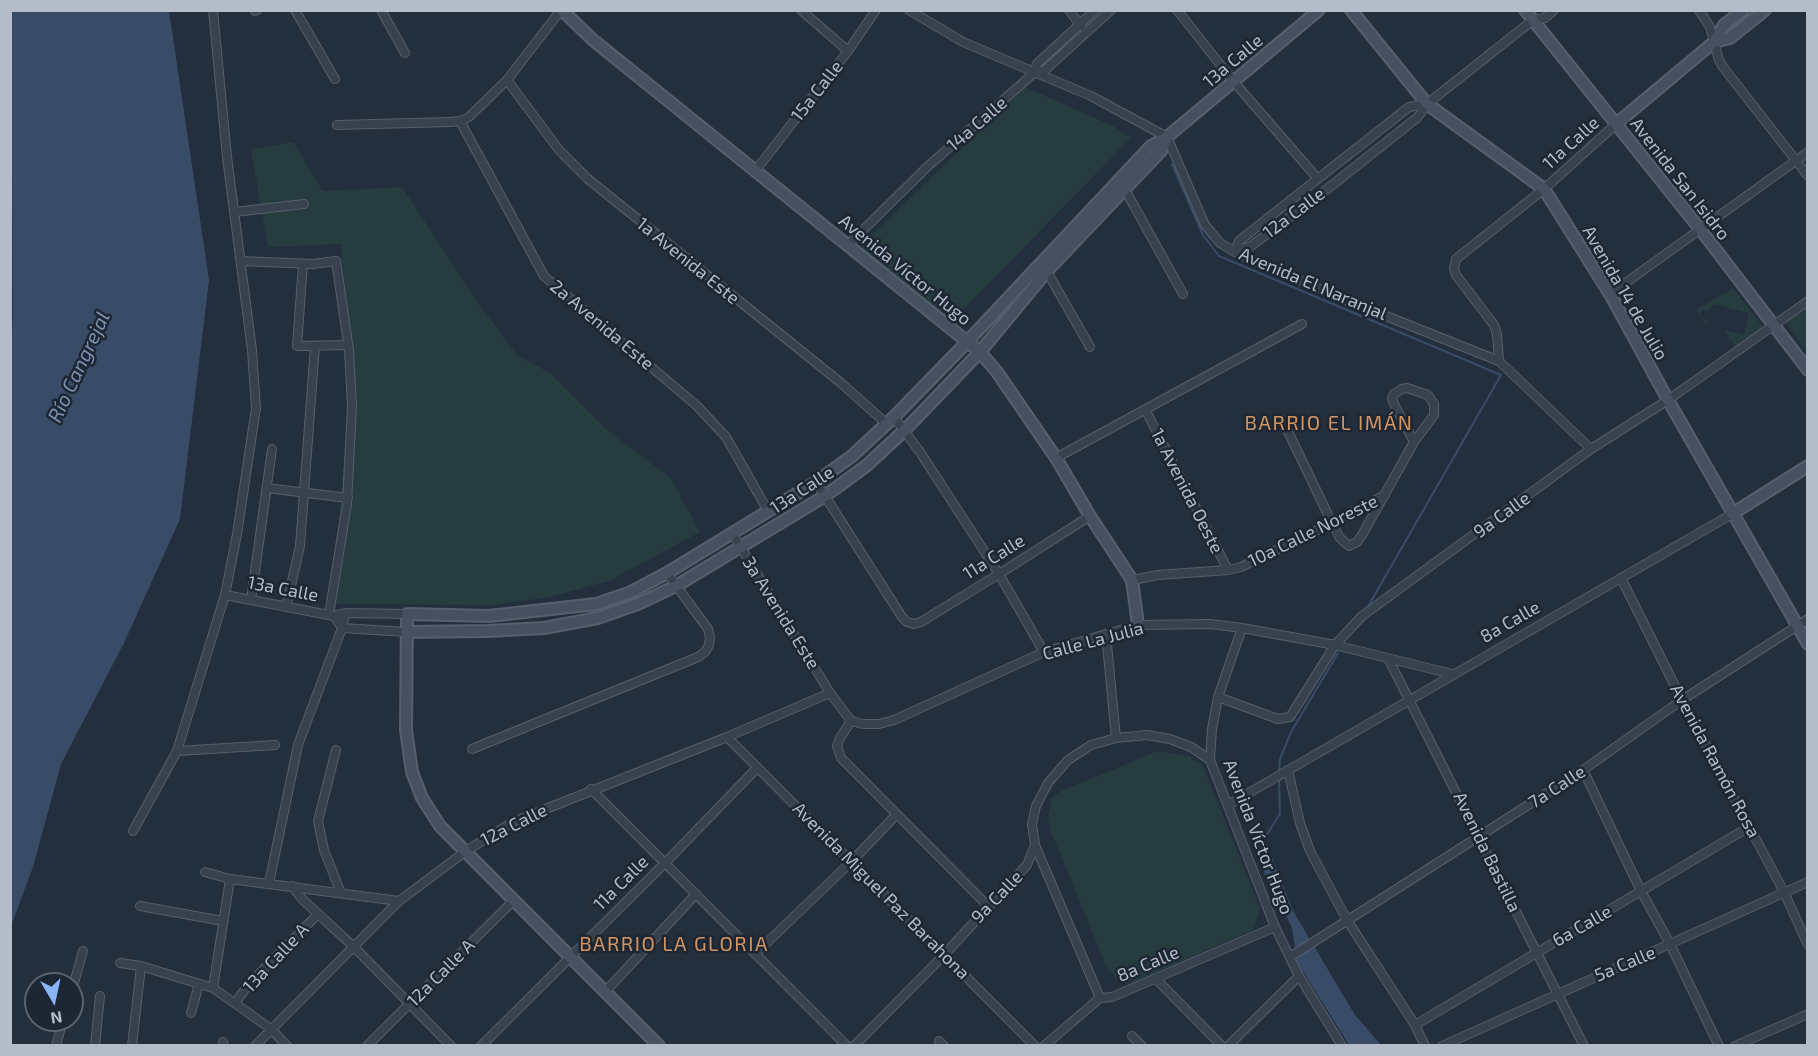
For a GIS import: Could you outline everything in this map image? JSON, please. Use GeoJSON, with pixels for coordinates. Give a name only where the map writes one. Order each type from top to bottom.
{"type":"FeatureCollection","features":[{"type":"Feature","properties":{"kind":"street"},"geometry":{"type":"LineString","coordinates":[[133,831],[177,751],[225,595],[237,534],[256,408],[252,350],[234,212],[213,10]]}},
{"type":"Feature","properties":{"kind":"street"},"geometry":{"type":"LineString","coordinates":[[295,10],[335,80]]}},
{"type":"Feature","properties":{"kind":"street"},"geometry":{"type":"LineString","coordinates":[[381,10],[405,53]]}},
{"type":"Feature","properties":{"kind":"street"},"geometry":{"type":"LineString","coordinates":[[338,125],[460,121],[469,117],[507,80],[562,10]]}},
{"type":"Feature","properties":{"kind":"street","name":"Avenida Víctor Hugo"},"geometry":{"type":"LineString","coordinates":[[562,10],[593,40],[980,352],[997,372],[1056,458],[1090,516],[1132,580],[1138,625]]}},
{"type":"Feature","properties":{"kind":"street"},"geometry":{"type":"LineString","coordinates":[[801,10],[848,51]]}},
{"type":"Feature","properties":{"kind":"street","name":"15a Calle"},"geometry":{"type":"LineString","coordinates":[[756,170],[848,51],[876,10]]}},
{"type":"Feature","properties":{"kind":"street"},"geometry":{"type":"LineString","coordinates":[[909,10],[963,42],[1091,96],[1167,137]]}},
{"type":"Feature","properties":{"kind":"street"},"geometry":{"type":"LineString","coordinates":[[1070,10],[1086,32]]}},
{"type":"Feature","properties":{"kind":"street"},"geometry":{"type":"LineString","coordinates":[[1034,73],[1037,64],[1095,10]]}},
{"type":"Feature","properties":{"kind":"street","name":"14a Calle"},"geometry":{"type":"LineString","coordinates":[[848,245],[926,168],[1034,73],[1045,70],[1111,10]]}},
{"type":"Feature","properties":{"kind":"street"},"geometry":{"type":"LineString","coordinates":[[1177,10],[1234,82],[1318,179]]}},
{"type":"Feature","properties":{"kind":"street","name":"13a Calle"},"geometry":{"type":"LineString","coordinates":[[225,595],[331,616],[345,613],[489,616],[596,604],[631,592],[668,573],[816,482],[852,456],[891,420],[1043,267],[1122,184],[1161,152],[1167,137],[1319,10]]}},
{"type":"Feature","properties":{"kind":"street","name":"Avenida 14 de Julio"},"geometry":{"type":"LineString","coordinates":[[1351,10],[1427,104],[1544,189],[1610,294],[1732,514],[1803,622],[1808,644]]}},
{"type":"Feature","properties":{"kind":"street","name":"Avenida San Isidro"},"geometry":{"type":"LineString","coordinates":[[1525,10],[1534,15],[1808,370]]}},
{"type":"Feature","properties":{"kind":"street","name":"12a Calle"},"geometry":{"type":"LineString","coordinates":[[1235,252],[1251,246],[1326,190],[1418,117],[1427,104],[1534,15],[1545,18],[1554,10]]}},
{"type":"Feature","properties":{"kind":"street"},"geometry":{"type":"LineString","coordinates":[[1699,10],[1710,27],[1723,67],[1808,176]]}},
{"type":"Feature","properties":{"kind":"street"},"geometry":{"type":"LineString","coordinates":[[1714,42],[1724,25],[1743,10]]}},
{"type":"Feature","properties":{"kind":"street"},"geometry":{"type":"LineString","coordinates":[[1714,42],[1730,38],[1765,10]]}},
{"type":"Feature","properties":{"kind":"street","name":"11a Calle"},"geometry":{"type":"LineString","coordinates":[[1499,360],[1494,325],[1456,275],[1454,269],[1456,259],[1544,189],[1616,124],[1714,42]]}},
{"type":"Feature","properties":{"kind":"street","name":"1a Avenida Este"},"geometry":{"type":"LineString","coordinates":[[507,80],[559,150],[588,179],[841,383],[905,430],[999,574],[1041,647]]}},
{"type":"Feature","properties":{"kind":"street","name":"12a Calle"},"geometry":{"type":"LineString","coordinates":[[1235,252],[1239,241],[1410,107],[1427,104]]}},
{"type":"Feature","properties":{"kind":"street","name":"2a Avenida Este"},"geometry":{"type":"LineString","coordinates":[[460,121],[544,276],[697,406],[726,436],[768,511]]}},
{"type":"Feature","properties":{"kind":"street","name":"Avenida El Naranjal"},"geometry":{"type":"LineString","coordinates":[[1167,137],[1205,225],[1221,243],[1235,252],[1341,298],[1499,360],[1591,449]]}},
{"type":"Feature","properties":{"kind":"street"},"geometry":{"type":"LineString","coordinates":[[1610,294],[1808,152]]}},
{"type":"Feature","properties":{"kind":"street"},"geometry":{"type":"LineString","coordinates":[[1122,184],[1183,294]]}},
{"type":"Feature","properties":{"kind":"street"},"geometry":{"type":"LineString","coordinates":[[234,212],[304,204]]}},
{"type":"Feature","properties":{"kind":"street"},"geometry":{"type":"LineString","coordinates":[[240,261],[303,264],[336,261],[348,345],[352,406],[348,498],[331,616]]}},
{"type":"Feature","properties":{"kind":"street"},"geometry":{"type":"LineString","coordinates":[[303,264],[297,346],[348,345]]}},
{"type":"Feature","properties":{"kind":"street"},"geometry":{"type":"LineString","coordinates":[[1043,267],[1090,347]]}},
{"type":"Feature","properties":{"kind":"street","name":"13a Calle"},"geometry":{"type":"LineString","coordinates":[[331,616],[342,628],[407,632],[544,628],[598,618],[638,604],[676,586],[825,496],[866,466],[905,430],[980,352],[1043,267]]}},
{"type":"Feature","properties":{"kind":"street","name":"9a Calle"},"geometry":{"type":"LineString","coordinates":[[1218,697],[1278,719],[1290,717],[1335,645],[1362,616],[1591,449],[1668,400],[1808,301]]}},
{"type":"Feature","properties":{"kind":"street"},"geometry":{"type":"LineString","coordinates":[[1056,458],[1302,324]]}},
{"type":"Feature","properties":{"kind":"street"},"geometry":{"type":"LineString","coordinates":[[286,607],[300,546],[315,346]]}},
{"type":"Feature","properties":{"kind":"street"},"geometry":{"type":"LineString","coordinates":[[1282,419],[1332,523],[1344,544],[1349,546],[1357,543],[1387,494],[1414,442],[1434,415],[1434,404],[1428,395],[1407,388],[1394,394],[1394,404],[1414,442]]}},
{"type":"Feature","properties":{"kind":"street","name":"1a Avenida Oeste"},"geometry":{"type":"LineString","coordinates":[[1146,411],[1228,570]]}},
{"type":"Feature","properties":{"kind":"street"},"geometry":{"type":"LineString","coordinates":[[251,600],[272,449]]}},
{"type":"Feature","properties":{"kind":"street","name":"8a Calle"},"geometry":{"type":"LineString","coordinates":[[1228,805],[1732,514],[1808,466]]}},
{"type":"Feature","properties":{"kind":"street"},"geometry":{"type":"LineString","coordinates":[[816,482],[825,496]]}},
{"type":"Feature","properties":{"kind":"street"},"geometry":{"type":"LineString","coordinates":[[267,488],[348,498]]}},
{"type":"Feature","properties":{"kind":"street","name":"10a Calle Noreste"},"geometry":{"type":"LineString","coordinates":[[1132,580],[1158,575],[1228,570],[1252,562],[1387,494]]}},
{"type":"Feature","properties":{"kind":"street","name":"11a Calle"},"geometry":{"type":"LineString","coordinates":[[825,496],[902,617],[914,624],[921,622],[1090,516]]}},
{"type":"Feature","properties":{"kind":"street","name":"3a Avenida Este"},"geometry":{"type":"LineString","coordinates":[[732,533],[830,693]]}},
{"type":"Feature","properties":{"kind":"street"},"geometry":{"type":"LineString","coordinates":[[472,749],[698,657],[710,645],[711,637],[708,629],[668,573]]}},
{"type":"Feature","properties":{"kind":"street","name":"Avenida Ramón Rosa"},"geometry":{"type":"LineString","coordinates":[[1622,578],[1682,700],[1784,892],[1808,945]]}},
{"type":"Feature","properties":{"kind":"street"},"geometry":{"type":"LineString","coordinates":[[542,610],[544,628]]}},
{"type":"Feature","properties":{"kind":"street"},"geometry":{"type":"LineString","coordinates":[[269,883],[298,745],[342,628],[345,613]]}},
{"type":"Feature","properties":{"kind":"street"},"geometry":{"type":"LineString","coordinates":[[407,614],[406,730],[412,772],[422,798],[440,826],[659,1046]]}},
{"type":"Feature","properties":{"kind":"street","name":"7a Calle"},"geometry":{"type":"LineString","coordinates":[[1290,957],[1583,770],[1682,700],[1803,622]]}},
{"type":"Feature","properties":{"kind":"street","name":"Calle La Julia"},"geometry":{"type":"LineString","coordinates":[[851,721],[871,724],[894,720],[1044,652],[1138,625],[1210,624],[1242,628],[1335,645],[1452,674]]}},
{"type":"Feature","properties":{"kind":"street","name":"Avenida Víctor Hugo"},"geometry":{"type":"LineString","coordinates":[[1242,628],[1218,697],[1212,729],[1210,760],[1275,927],[1299,976],[1342,1046]]}},
{"type":"Feature","properties":{"kind":"street"},"geometry":{"type":"LineString","coordinates":[[1106,634],[1116,738]]}},
{"type":"Feature","properties":{"kind":"street","name":"Avenida Bastilla"},"geometry":{"type":"LineString","coordinates":[[1388,658],[1584,1046]]}},
{"type":"Feature","properties":{"kind":"street"},"geometry":{"type":"LineString","coordinates":[[830,693],[851,721],[837,746],[841,758],[988,906]]}},
{"type":"Feature","properties":{"kind":"street","name":"12a Calle"},"geometry":{"type":"LineString","coordinates":[[255,1046],[399,901],[466,851],[513,822],[591,789],[727,737],[830,693]]}},
{"type":"Feature","properties":{"kind":"street","name":"9a Calle"},"geometry":{"type":"LineString","coordinates":[[854,1046],[944,955],[1027,865],[1035,845],[1032,824],[1036,806],[1048,783],[1068,760],[1091,745],[1116,738],[1147,735],[1170,739],[1191,747],[1210,760]]}},
{"type":"Feature","properties":{"kind":"street","name":"Avenida Miguel Paz Barahona"},"geometry":{"type":"LineString","coordinates":[[727,737],[1035,1046]]}},
{"type":"Feature","properties":{"kind":"street"},"geometry":{"type":"LineString","coordinates":[[177,751],[275,745]]}},
{"type":"Feature","properties":{"kind":"street"},"geometry":{"type":"LineString","coordinates":[[336,750],[318,822],[324,850],[340,893]]}},
{"type":"Feature","properties":{"kind":"street","name":"11a Calle"},"geometry":{"type":"LineString","coordinates":[[481,1046],[757,768]]}},
{"type":"Feature","properties":{"kind":"street"},"geometry":{"type":"LineString","coordinates":[[1288,770],[1300,823],[1310,851],[1347,920],[1415,1025],[1425,1046]]}},
{"type":"Feature","properties":{"kind":"street"},"geometry":{"type":"LineString","coordinates":[[1583,770],[1719,1046]]}},
{"type":"Feature","properties":{"kind":"street"},"geometry":{"type":"LineString","coordinates":[[591,789],[847,1046]]}},
{"type":"Feature","properties":{"kind":"street"},"geometry":{"type":"LineString","coordinates":[[755,954],[851,862],[896,815]]}},
{"type":"Feature","properties":{"kind":"street","name":"6a Calle"},"geometry":{"type":"LineString","coordinates":[[1415,1025],[1749,828]]}},
{"type":"Feature","properties":{"kind":"street"},"geometry":{"type":"LineString","coordinates":[[1035,845],[1100,998]]}},
{"type":"Feature","properties":{"kind":"street"},"geometry":{"type":"LineString","coordinates":[[205,872],[230,879],[399,901]]}},
{"type":"Feature","properties":{"kind":"street"},"geometry":{"type":"LineString","coordinates":[[213,988],[230,879]]}},
{"type":"Feature","properties":{"kind":"street","name":"5a Calle"},"geometry":{"type":"LineString","coordinates":[[1442,1046],[1808,882]]}},
{"type":"Feature","properties":{"kind":"street"},"geometry":{"type":"LineString","coordinates":[[292,886],[302,899],[354,947],[451,1046]]}},
{"type":"Feature","properties":{"kind":"street"},"geometry":{"type":"LineString","coordinates":[[605,992],[696,894]]}},
{"type":"Feature","properties":{"kind":"street","name":"12a Calle A"},"geometry":{"type":"LineString","coordinates":[[367,1046],[514,900]]}},
{"type":"Feature","properties":{"kind":"street"},"geometry":{"type":"LineString","coordinates":[[140,906],[223,921]]}},
{"type":"Feature","properties":{"kind":"street","name":"13a Calle A"},"geometry":{"type":"LineString","coordinates":[[235,1003],[249,984],[318,914]]}},
{"type":"Feature","properties":{"kind":"street","name":"8a Calle"},"geometry":{"type":"LineString","coordinates":[[1044,1046],[1100,998],[1112,997],[1275,927]]}},
{"type":"Feature","properties":{"kind":"street"},"geometry":{"type":"LineString","coordinates":[[77,972],[83,951]]}},
{"type":"Feature","properties":{"kind":"street"},"geometry":{"type":"LineString","coordinates":[[120,963],[141,966],[213,988],[271,1029],[287,1046]]}},
{"type":"Feature","properties":{"kind":"street"},"geometry":{"type":"LineString","coordinates":[[132,1046],[141,966]]}},
{"type":"Feature","properties":{"kind":"street"},"geometry":{"type":"LineString","coordinates":[[1227,1046],[1299,976]]}},
{"type":"Feature","properties":{"kind":"street"},"geometry":{"type":"LineString","coordinates":[[1156,979],[1222,1046]]}},
{"type":"Feature","properties":{"kind":"street"},"geometry":{"type":"LineString","coordinates":[[191,1013],[199,984]]}},
{"type":"Feature","properties":{"kind":"street"},"geometry":{"type":"LineString","coordinates":[[95,1046],[100,996]]}},
{"type":"Feature","properties":{"kind":"street"},"geometry":{"type":"LineString","coordinates":[[1734,1046],[1808,1014]]}},
{"type":"Feature","properties":{"kind":"street"},"geometry":{"type":"LineString","coordinates":[[1132,1036],[1142,1046]]}},
{"type":"Feature","properties":{"kind":"green space"},"geometry":{"type":"Polygon","coordinates":[[[1025,87],[1113,126],[1131,138],[951,322],[858,248],[1025,87]]]}},
{"type":"Feature","properties":{"kind":"green space"},"geometry":{"type":"Polygon","coordinates":[[[293,142],[323,191],[402,187],[481,307],[517,355],[550,373],[605,428],[671,478],[700,532],[609,581],[550,597],[494,605],[333,604],[347,417],[341,244],[268,247],[251,149],[293,142]]]}},
{"type":"Feature","properties":{"kind":"green space"},"geometry":{"type":"Polygon","coordinates":[[[1733,288],[1764,328],[1735,346],[1724,330],[1744,335],[1749,313],[1713,304],[1708,311],[1703,310],[1700,313],[1701,317],[1708,322],[1707,326],[1696,310],[1733,288]]]}},
{"type":"Feature","properties":{"kind":"green space"},"geometry":{"type":"Polygon","coordinates":[[[1807,308],[1807,352],[1786,323],[1807,308]]]}},
{"type":"Feature","properties":{"kind":"green space"},"geometry":{"type":"Polygon","coordinates":[[[1158,751],[1190,757],[1203,766],[1260,908],[1251,931],[1138,980],[1127,981],[1116,977],[1107,968],[1050,829],[1048,816],[1052,798],[1061,791],[1158,751]]]}},
{"type":"Feature","properties":{"kind":"water","name":"Río Cangrejal"},"geometry":{"type":"Polygon","coordinates":[[[11,10],[169,11],[209,280],[180,519],[124,643],[61,764],[33,867],[11,926],[10,372],[13,315],[11,10]]]}},
{"type":"Feature","properties":{"kind":"water"},"geometry":{"type":"Polygon","coordinates":[[[1260,845],[1271,855],[1293,911],[1355,1015],[1381,1045],[1349,1045],[1297,962],[1292,928],[1265,877],[1260,845]]]}},
{"type":"Feature","properties":{"kind":"waterway"},"geometry":{"type":"LineString","coordinates":[[1172,164],[1203,235],[1219,256],[1501,375],[1366,610]]}},
{"type":"Feature","properties":{"kind":"waterway"},"geometry":{"type":"LineString","coordinates":[[1279,773],[1280,759],[1291,732],[1338,653]]}},
{"type":"Feature","properties":{"kind":"waterway"},"geometry":{"type":"LineString","coordinates":[[1260,845],[1280,814],[1279,778]]}},
{"type":"Feature","properties":{"kind":"district","name":"BARRIO EL IMÁN"},"geometry":{"type":"Point","coordinates":[1329,423]}},
{"type":"Feature","properties":{"kind":"district","name":"BARRIO LA GLORIA"},"geometry":{"type":"Point","coordinates":[674,944]}}]}
